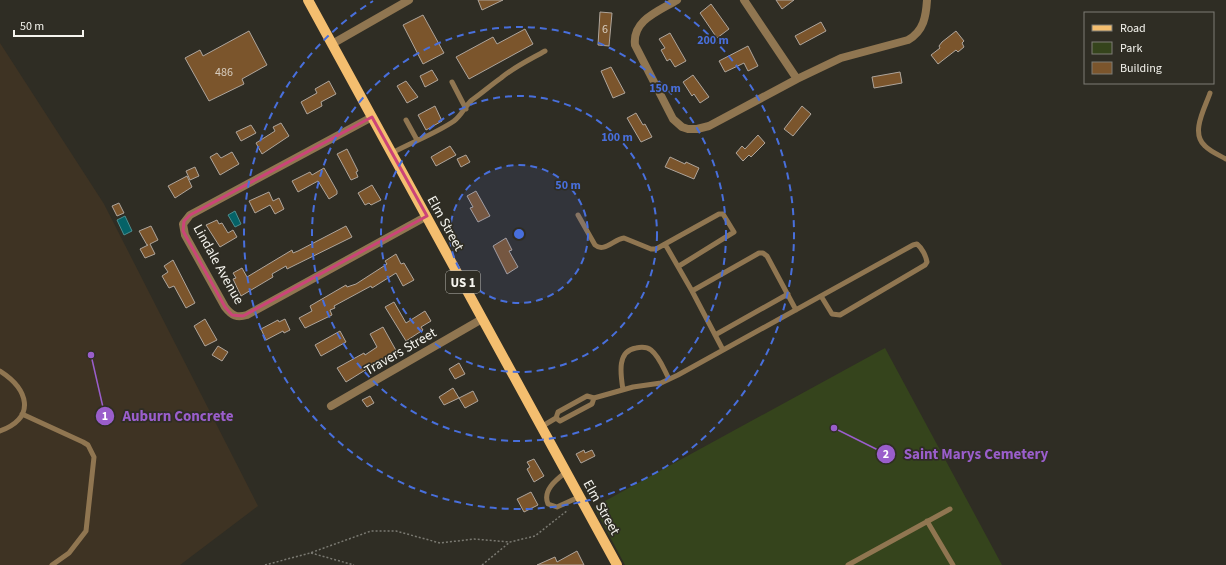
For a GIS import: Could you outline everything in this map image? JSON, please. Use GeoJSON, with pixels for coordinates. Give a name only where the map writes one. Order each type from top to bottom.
{"type":"FeatureCollection","features":[{"type":"Feature","properties":{"kind":"main road","name":"Elm Street"},"geometry":{"type":"LineString","coordinates":[[308,0],[617,565]]}},
{"type":"Feature","properties":{"kind":"street"},"geometry":{"type":"LineString","coordinates":[[332,44],[410,0]]}},
{"type":"Feature","properties":{"kind":"street"},"geometry":{"type":"LineString","coordinates":[[677,0],[645,19],[637,29],[634,37],[637,50],[668,112],[682,127],[697,129],[709,126],[797,79],[851,54],[896,44],[912,37],[923,25],[927,0]]}},
{"type":"Feature","properties":{"kind":"street"},"geometry":{"type":"LineString","coordinates":[[744,0],[797,79]]}},
{"type":"Feature","properties":{"kind":"street","name":"Lindale Avenue"},"geometry":{"type":"LineString","coordinates":[[372,117],[190,215],[183,224],[185,235],[225,307],[232,315],[239,317],[247,315],[427,216]]}},
{"type":"Feature","properties":{"kind":"street","name":"Travers Street"},"geometry":{"type":"LineString","coordinates":[[331,406],[482,319]]}},
{"type":"Feature","properties":{"kind":"lane"},"geometry":{"type":"LineString","coordinates":[[392,153],[432,134],[455,120],[466,109],[470,102],[493,86],[501,78],[546,51]]}},
{"type":"Feature","properties":{"kind":"lane"},"geometry":{"type":"LineString","coordinates":[[452,82],[466,109]]}},
{"type":"Feature","properties":{"kind":"lane"},"geometry":{"type":"LineString","coordinates":[[1210,93],[1198,129],[1200,140],[1204,146],[1226,159]]}},
{"type":"Feature","properties":{"kind":"lane"},"geometry":{"type":"LineString","coordinates":[[406,120],[417,140]]}},
{"type":"Feature","properties":{"kind":"lane"},"geometry":{"type":"LineString","coordinates":[[578,215],[598,248],[603,248],[624,238],[651,249],[656,249],[719,214],[726,216],[734,232],[731,236],[679,266]]}},
{"type":"Feature","properties":{"kind":"lane"},"geometry":{"type":"LineString","coordinates":[[665,244],[679,266],[723,350]]}},
{"type":"Feature","properties":{"kind":"lane"},"geometry":{"type":"LineString","coordinates":[[541,427],[556,418],[558,412],[587,396],[594,398],[623,390],[661,383],[913,245],[917,244],[920,246],[926,258],[927,262],[925,265],[840,315],[832,314],[821,296]]}},
{"type":"Feature","properties":{"kind":"lane"},"geometry":{"type":"LineString","coordinates":[[692,291],[759,253],[763,253],[767,256],[796,310]]}},
{"type":"Feature","properties":{"kind":"lane"},"geometry":{"type":"LineString","coordinates":[[715,335],[788,294]]}},
{"type":"Feature","properties":{"kind":"lane"},"geometry":{"type":"LineString","coordinates":[[623,390],[620,367],[627,352],[633,349],[642,347],[650,349],[656,355],[669,379]]}},
{"type":"Feature","properties":{"kind":"lane"},"geometry":{"type":"LineString","coordinates":[[0,371],[11,378],[20,388],[24,405],[22,414],[13,425],[0,431]]}},
{"type":"Feature","properties":{"kind":"lane"},"geometry":{"type":"LineString","coordinates":[[556,418],[560,421],[592,404],[594,398]]}},
{"type":"Feature","properties":{"kind":"lane"},"geometry":{"type":"LineString","coordinates":[[22,414],[83,442],[90,448],[94,458],[86,531],[69,553],[52,565]]}},
{"type":"Feature","properties":{"kind":"lane"},"geometry":{"type":"LineString","coordinates":[[566,472],[556,479],[546,497],[548,504],[553,507],[569,502],[579,496]]}},
{"type":"Feature","properties":{"kind":"lane"},"geometry":{"type":"LineString","coordinates":[[848,565],[950,509]]}},
{"type":"Feature","properties":{"kind":"lane"},"geometry":{"type":"LineString","coordinates":[[928,521],[953,565]]}},
{"type":"Feature","properties":{"kind":"path"},"geometry":{"type":"LineString","coordinates":[[265,565],[310,553],[359,534],[382,530],[396,531],[440,543],[474,539],[510,542],[535,536],[548,524],[567,513],[569,502]]}},
{"type":"Feature","properties":{"kind":"path"},"geometry":{"type":"LineString","coordinates":[[482,565],[510,542]]}},
{"type":"Feature","properties":{"kind":"path"},"geometry":{"type":"LineString","coordinates":[[310,553],[354,565]]}},
{"type":"Feature","properties":{"kind":"highlighted area"},"geometry":{"type":"Polygon","coordinates":[[[372,117],[427,216],[243,316],[232,315],[225,307],[183,231],[184,221],[190,215],[372,117]]]}},
{"type":"Feature","properties":{"kind":"shaded area"},"geometry":{"type":"Polygon","coordinates":[[[0,43],[104,204],[258,506],[180,565],[0,565],[0,43]]]}},
{"type":"Feature","properties":{"kind":"green space"},"geometry":{"type":"Polygon","coordinates":[[[885,348],[1002,565],[625,565],[594,507],[885,348]]]}},
{"type":"Feature","properties":{"kind":"water"},"geometry":{"type":"Polygon","coordinates":[[[235,211],[241,224],[235,227],[228,215],[235,211]]]}},
{"type":"Feature","properties":{"kind":"water"},"geometry":{"type":"Polygon","coordinates":[[[125,216],[132,231],[124,235],[117,220],[125,216]]]}},
{"type":"Feature","properties":{"kind":"building"},"geometry":{"type":"Polygon","coordinates":[[[478,0],[503,0],[482,10],[478,0]]]}},
{"type":"Feature","properties":{"kind":"building"},"geometry":{"type":"Polygon","coordinates":[[[776,0],[794,0],[782,9],[776,0]]]}},
{"type":"Feature","properties":{"kind":"building"},"geometry":{"type":"Polygon","coordinates":[[[711,4],[729,29],[717,38],[700,13],[711,4]]]}},
{"type":"Feature","properties":{"kind":"building"},"geometry":{"type":"Polygon","coordinates":[[[600,12],[612,13],[609,46],[598,45],[600,12]]]}},
{"type":"Feature","properties":{"kind":"building"},"geometry":{"type":"Polygon","coordinates":[[[423,15],[444,53],[423,64],[403,25],[423,15]]]}},
{"type":"Feature","properties":{"kind":"building"},"geometry":{"type":"Polygon","coordinates":[[[821,22],[826,31],[800,45],[795,36],[821,22]]]}},
{"type":"Feature","properties":{"kind":"building"},"geometry":{"type":"Polygon","coordinates":[[[525,29],[533,44],[469,79],[456,57],[493,37],[497,44],[525,29]]]}},
{"type":"Feature","properties":{"kind":"building"},"geometry":{"type":"Polygon","coordinates":[[[249,31],[267,65],[242,79],[244,84],[209,101],[185,58],[200,50],[203,56],[249,31]]]}},
{"type":"Feature","properties":{"kind":"building"},"geometry":{"type":"Polygon","coordinates":[[[956,31],[964,41],[962,43],[964,47],[958,52],[956,50],[938,64],[931,55],[940,48],[939,46],[942,42],[956,31]]]}},
{"type":"Feature","properties":{"kind":"building"},"geometry":{"type":"Polygon","coordinates":[[[670,33],[686,61],[675,67],[670,59],[667,61],[661,50],[665,48],[659,39],[670,33]]]}},
{"type":"Feature","properties":{"kind":"building"},"geometry":{"type":"Polygon","coordinates":[[[748,46],[758,66],[748,71],[744,63],[725,72],[719,61],[748,46]]]}},
{"type":"Feature","properties":{"kind":"building"},"geometry":{"type":"Polygon","coordinates":[[[611,67],[625,93],[613,98],[601,71],[611,67]]]}},
{"type":"Feature","properties":{"kind":"building"},"geometry":{"type":"Polygon","coordinates":[[[432,70],[438,80],[425,87],[420,76],[432,70]]]}},
{"type":"Feature","properties":{"kind":"building"},"geometry":{"type":"Polygon","coordinates":[[[900,72],[902,83],[874,88],[872,77],[900,72]]]}},
{"type":"Feature","properties":{"kind":"building"},"geometry":{"type":"Polygon","coordinates":[[[693,75],[709,97],[700,103],[694,94],[692,96],[683,82],[693,75]]]}},
{"type":"Feature","properties":{"kind":"building"},"geometry":{"type":"Polygon","coordinates":[[[329,81],[336,94],[321,102],[322,106],[307,114],[301,102],[317,93],[315,89],[329,81]]]}},
{"type":"Feature","properties":{"kind":"building"},"geometry":{"type":"Polygon","coordinates":[[[406,81],[418,97],[407,103],[397,86],[406,81]]]}},
{"type":"Feature","properties":{"kind":"building"},"geometry":{"type":"Polygon","coordinates":[[[435,106],[442,121],[426,130],[418,115],[435,106]]]}},
{"type":"Feature","properties":{"kind":"building"},"geometry":{"type":"Polygon","coordinates":[[[802,106],[811,114],[793,136],[784,129],[802,106]]]}},
{"type":"Feature","properties":{"kind":"building"},"geometry":{"type":"Polygon","coordinates":[[[636,113],[643,125],[645,124],[652,137],[641,142],[627,118],[636,113]]]}},
{"type":"Feature","properties":{"kind":"building"},"geometry":{"type":"Polygon","coordinates":[[[281,123],[289,136],[262,154],[256,143],[275,131],[273,127],[281,123]]]}},
{"type":"Feature","properties":{"kind":"building"},"geometry":{"type":"Polygon","coordinates":[[[251,125],[256,133],[241,141],[236,132],[251,125]]]}},
{"type":"Feature","properties":{"kind":"building"},"geometry":{"type":"Polygon","coordinates":[[[758,135],[765,143],[751,157],[749,155],[743,161],[736,153],[742,146],[745,149],[758,135]]]}},
{"type":"Feature","properties":{"kind":"building"},"geometry":{"type":"Polygon","coordinates":[[[450,146],[456,155],[436,166],[431,157],[450,146]]]}},
{"type":"Feature","properties":{"kind":"building"},"geometry":{"type":"Polygon","coordinates":[[[347,149],[358,171],[356,172],[358,177],[351,180],[337,154],[347,149]]]}},
{"type":"Feature","properties":{"kind":"building"},"geometry":{"type":"Polygon","coordinates":[[[232,152],[239,164],[220,175],[210,157],[217,153],[221,158],[232,152]]]}},
{"type":"Feature","properties":{"kind":"building"},"geometry":{"type":"Polygon","coordinates":[[[466,155],[470,162],[461,167],[457,159],[466,155]]]}},
{"type":"Feature","properties":{"kind":"building"},"geometry":{"type":"Polygon","coordinates":[[[670,157],[685,164],[686,162],[699,168],[694,179],[665,167],[670,157]]]}},
{"type":"Feature","properties":{"kind":"building"},"geometry":{"type":"Polygon","coordinates":[[[195,167],[199,176],[190,180],[186,171],[195,167]]]}},
{"type":"Feature","properties":{"kind":"building"},"geometry":{"type":"Polygon","coordinates":[[[324,168],[337,191],[337,194],[329,199],[318,181],[298,192],[292,181],[310,172],[312,175],[324,168]]]}},
{"type":"Feature","properties":{"kind":"building"},"geometry":{"type":"Polygon","coordinates":[[[187,176],[192,187],[175,198],[168,186],[187,176]]]}},
{"type":"Feature","properties":{"kind":"building"},"geometry":{"type":"Polygon","coordinates":[[[372,185],[381,200],[371,205],[369,203],[365,205],[358,193],[372,185]]]}},
{"type":"Feature","properties":{"kind":"building"},"geometry":{"type":"Polygon","coordinates":[[[476,191],[490,216],[478,222],[470,208],[473,207],[467,196],[476,191]]]}},
{"type":"Feature","properties":{"kind":"building"},"geometry":{"type":"Polygon","coordinates":[[[269,192],[273,201],[279,198],[284,209],[275,214],[270,205],[255,213],[249,201],[269,192]]]}},
{"type":"Feature","properties":{"kind":"building"},"geometry":{"type":"Polygon","coordinates":[[[119,203],[124,213],[117,216],[112,206],[119,203]]]}},
{"type":"Feature","properties":{"kind":"building"},"geometry":{"type":"Polygon","coordinates":[[[217,220],[219,224],[222,223],[228,233],[233,230],[237,237],[220,247],[206,225],[217,220]]]}},
{"type":"Feature","properties":{"kind":"building"},"geometry":{"type":"Polygon","coordinates":[[[151,226],[158,240],[150,244],[155,254],[145,258],[140,249],[148,245],[139,231],[151,226]]]}},
{"type":"Feature","properties":{"kind":"building"},"geometry":{"type":"Polygon","coordinates":[[[346,226],[352,237],[287,269],[286,266],[272,274],[273,277],[241,296],[233,279],[236,278],[233,273],[242,268],[247,277],[292,250],[293,253],[298,251],[346,226]]]}},
{"type":"Feature","properties":{"kind":"building"},"geometry":{"type":"Polygon","coordinates":[[[506,238],[512,250],[509,251],[518,267],[507,274],[493,246],[506,238]]]}},
{"type":"Feature","properties":{"kind":"building"},"geometry":{"type":"Polygon","coordinates":[[[396,254],[401,264],[404,263],[414,280],[403,286],[396,273],[372,288],[371,286],[334,306],[335,308],[330,310],[332,315],[305,328],[299,318],[312,311],[310,306],[346,285],[347,287],[356,284],[387,264],[385,261],[396,254]]]}},
{"type":"Feature","properties":{"kind":"building"},"geometry":{"type":"Polygon","coordinates":[[[173,260],[195,303],[186,308],[174,286],[169,288],[162,276],[168,272],[164,266],[173,260]]]}},
{"type":"Feature","properties":{"kind":"building"},"geometry":{"type":"Polygon","coordinates":[[[394,302],[406,323],[425,311],[431,321],[421,327],[423,330],[406,341],[385,307],[394,302]]]}},
{"type":"Feature","properties":{"kind":"building"},"geometry":{"type":"Polygon","coordinates":[[[205,319],[217,340],[205,346],[194,326],[205,319]]]}},
{"type":"Feature","properties":{"kind":"building"},"geometry":{"type":"Polygon","coordinates":[[[285,319],[290,330],[284,333],[283,331],[266,340],[261,329],[278,320],[279,322],[285,319]]]}},
{"type":"Feature","properties":{"kind":"building"},"geometry":{"type":"Polygon","coordinates":[[[383,327],[398,354],[385,362],[383,359],[346,382],[337,368],[364,353],[365,355],[377,347],[370,334],[383,327]]]}},
{"type":"Feature","properties":{"kind":"building"},"geometry":{"type":"Polygon","coordinates":[[[340,331],[346,342],[321,356],[315,345],[340,331]]]}},
{"type":"Feature","properties":{"kind":"building"},"geometry":{"type":"Polygon","coordinates":[[[218,346],[228,352],[222,361],[212,355],[218,346]]]}},
{"type":"Feature","properties":{"kind":"building"},"geometry":{"type":"Polygon","coordinates":[[[459,363],[465,374],[455,379],[449,369],[459,363]]]}},
{"type":"Feature","properties":{"kind":"building"},"geometry":{"type":"Polygon","coordinates":[[[453,388],[459,398],[444,405],[439,397],[453,388]]]}},
{"type":"Feature","properties":{"kind":"building"},"geometry":{"type":"Polygon","coordinates":[[[473,391],[478,401],[465,408],[459,398],[473,391]]]}},
{"type":"Feature","properties":{"kind":"building"},"geometry":{"type":"Polygon","coordinates":[[[370,396],[374,403],[367,407],[362,400],[370,396]]]}},
{"type":"Feature","properties":{"kind":"building"},"geometry":{"type":"Polygon","coordinates":[[[584,450],[585,453],[592,450],[595,456],[581,463],[576,454],[584,450]]]}},
{"type":"Feature","properties":{"kind":"building"},"geometry":{"type":"Polygon","coordinates":[[[534,459],[544,476],[534,482],[527,469],[530,467],[527,462],[534,459]]]}},
{"type":"Feature","properties":{"kind":"building"},"geometry":{"type":"Polygon","coordinates":[[[531,492],[538,505],[524,512],[517,499],[531,492]]]}},
{"type":"Feature","properties":{"kind":"building"},"geometry":{"type":"Polygon","coordinates":[[[577,551],[584,565],[537,565],[555,557],[557,562],[577,551]]]}},
{"type":"Feature","properties":{"kind":"place","name":"Auburn Concrete"},"geometry":{"type":"Point","coordinates":[91,355]}},
{"type":"Feature","properties":{"kind":"place","name":"Saint Marys Cemetery"},"geometry":{"type":"Point","coordinates":[834,428]}}]}
